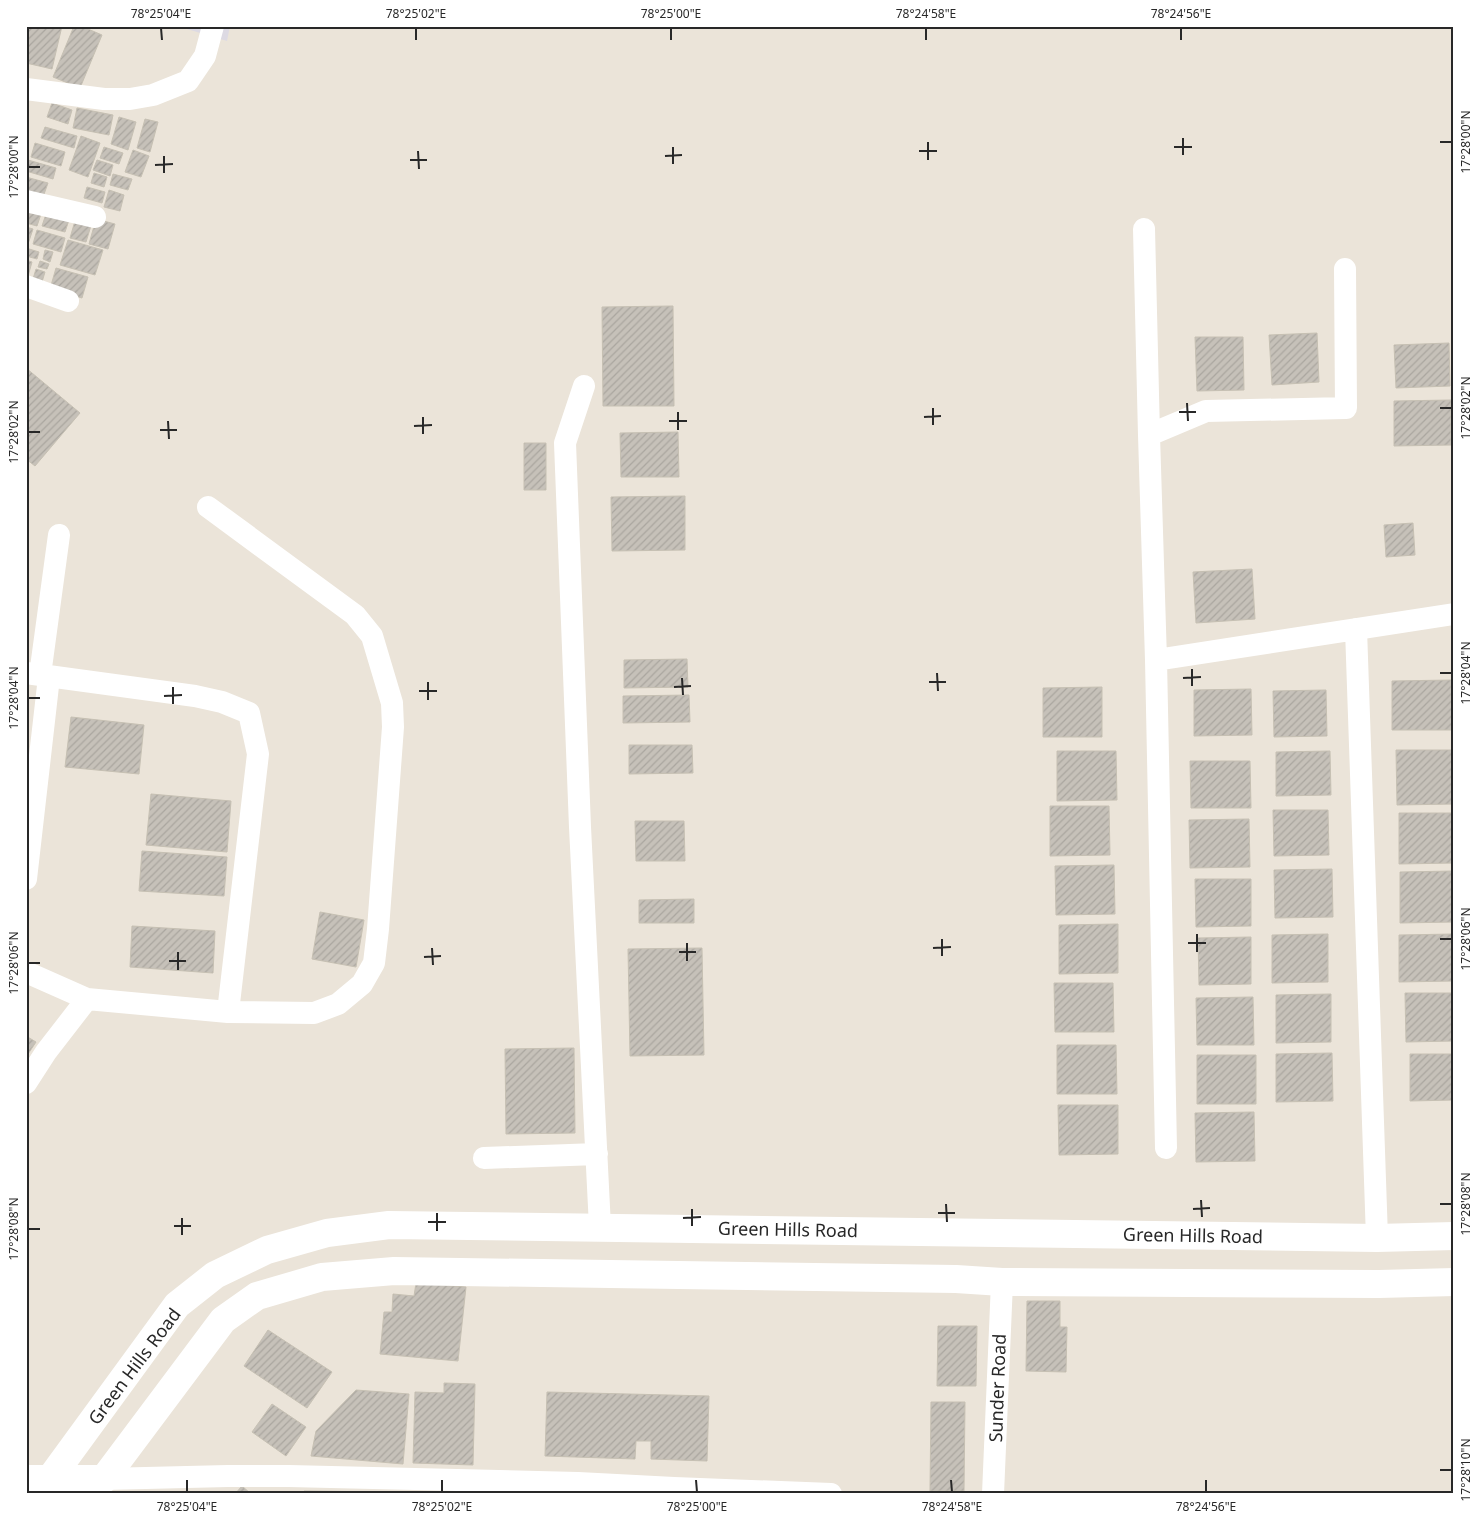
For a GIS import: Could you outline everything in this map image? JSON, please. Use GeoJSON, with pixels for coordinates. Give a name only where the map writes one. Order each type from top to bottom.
{"type":"FeatureCollection","features":[{"type":"Feature","properties":{"kind":"street"},"geometry":{"type":"LineString","coordinates":[[26,89],[104,99],[130,99],[153,95],[188,81],[205,56],[213,26]]}},
{"type":"Feature","properties":{"kind":"street"},"geometry":{"type":"LineString","coordinates":[[26,201],[95,217]]}},
{"type":"Feature","properties":{"kind":"street"},"geometry":{"type":"LineString","coordinates":[[1144,229],[1156,660],[1166,1148]]}},
{"type":"Feature","properties":{"kind":"street"},"geometry":{"type":"LineString","coordinates":[[1149,435],[1206,411],[1346,408],[1345,269]]}},
{"type":"Feature","properties":{"kind":"street"},"geometry":{"type":"LineString","coordinates":[[26,286],[68,301]]}},
{"type":"Feature","properties":{"kind":"street"},"geometry":{"type":"LineString","coordinates":[[584,386],[565,442],[600,1227]]}},
{"type":"Feature","properties":{"kind":"street"},"geometry":{"type":"LineString","coordinates":[[26,972],[87,999],[228,1012],[314,1013],[338,1004],[362,984],[374,964],[393,719],[392,703],[372,636],[355,615],[208,507]]}},
{"type":"Feature","properties":{"kind":"street"},"geometry":{"type":"LineString","coordinates":[[26,879],[38,675],[59,535]]}},
{"type":"Feature","properties":{"kind":"street"},"geometry":{"type":"LineString","coordinates":[[1156,660],[1454,614]]}},
{"type":"Feature","properties":{"kind":"street"},"geometry":{"type":"LineString","coordinates":[[1356,629],[1377,1238]]}},
{"type":"Feature","properties":{"kind":"street"},"geometry":{"type":"LineString","coordinates":[[38,675],[195,696],[222,702],[249,713],[258,754],[228,1012]]}},
{"type":"Feature","properties":{"kind":"street"},"geometry":{"type":"LineString","coordinates":[[26,1082],[46,1052],[87,999]]}},
{"type":"Feature","properties":{"kind":"street"},"geometry":{"type":"LineString","coordinates":[[484,1158],[597,1154]]}},
{"type":"Feature","properties":{"kind":"street","name":"Green Hills Road"},"geometry":{"type":"LineString","coordinates":[[38,1484],[177,1305],[215,1275],[267,1250],[327,1233],[389,1225],[1377,1238],[1454,1236]]}},
{"type":"Feature","properties":{"kind":"street"},"geometry":{"type":"LineString","coordinates":[[98,1486],[223,1320],[257,1296],[322,1277],[394,1271],[956,1279],[1002,1282],[1379,1284],[1454,1282]]}},
{"type":"Feature","properties":{"kind":"street","name":"Sunder Road"},"geometry":{"type":"LineString","coordinates":[[993,1494],[1002,1282]]}},
{"type":"Feature","properties":{"kind":"street"},"geometry":{"type":"LineString","coordinates":[[38,1484],[98,1486],[228,1476],[578,1488],[674,1488],[831,1494]]}},
{"type":"Feature","properties":{"kind":"street"},"geometry":{"type":"LineString","coordinates":[[210,1494],[228,1476]]}},
{"type":"Feature","properties":{"kind":"shaded area"},"geometry":{"type":"Polygon","coordinates":[[[177,26],[230,26],[227,41],[177,26]]]}},
{"type":"Feature","properties":{"kind":"building"},"geometry":{"type":"Polygon","coordinates":[[[26,26],[62,26],[52,69],[26,63],[26,26]]]}},
{"type":"Feature","properties":{"kind":"building"},"geometry":{"type":"Polygon","coordinates":[[[74,26],[81,26],[102,35],[80,88],[53,77],[74,26]]]}},
{"type":"Feature","properties":{"kind":"building"},"geometry":{"type":"Polygon","coordinates":[[[52,103],[72,110],[68,124],[47,117],[52,103]]]}},
{"type":"Feature","properties":{"kind":"building"},"geometry":{"type":"Polygon","coordinates":[[[77,108],[113,115],[109,135],[73,128],[77,108]]]}},
{"type":"Feature","properties":{"kind":"building"},"geometry":{"type":"Polygon","coordinates":[[[119,117],[136,122],[128,150],[111,144],[119,117]]]}},
{"type":"Feature","properties":{"kind":"building"},"geometry":{"type":"Polygon","coordinates":[[[145,119],[158,122],[150,152],[137,148],[145,119]]]}},
{"type":"Feature","properties":{"kind":"building"},"geometry":{"type":"Polygon","coordinates":[[[45,127],[77,136],[74,148],[41,138],[45,127]]]}},
{"type":"Feature","properties":{"kind":"building"},"geometry":{"type":"Polygon","coordinates":[[[81,136],[100,143],[88,177],[69,170],[81,136]]]}},
{"type":"Feature","properties":{"kind":"building"},"geometry":{"type":"Polygon","coordinates":[[[35,143],[65,152],[61,166],[31,157],[35,143]]]}},
{"type":"Feature","properties":{"kind":"building"},"geometry":{"type":"Polygon","coordinates":[[[104,147],[123,153],[119,164],[100,158],[104,147]]]}},
{"type":"Feature","properties":{"kind":"building"},"geometry":{"type":"Polygon","coordinates":[[[133,150],[149,156],[141,177],[125,172],[133,150]]]}},
{"type":"Feature","properties":{"kind":"building"},"geometry":{"type":"Polygon","coordinates":[[[28,160],[56,168],[53,179],[26,171],[28,160]]]}},
{"type":"Feature","properties":{"kind":"building"},"geometry":{"type":"Polygon","coordinates":[[[97,160],[113,165],[110,176],[93,170],[97,160]]]}},
{"type":"Feature","properties":{"kind":"building"},"geometry":{"type":"Polygon","coordinates":[[[94,173],[107,177],[104,187],[91,183],[94,173]]]}},
{"type":"Feature","properties":{"kind":"building"},"geometry":{"type":"Polygon","coordinates":[[[113,174],[132,179],[128,190],[110,185],[113,174]]]}},
{"type":"Feature","properties":{"kind":"building"},"geometry":{"type":"Polygon","coordinates":[[[26,177],[48,183],[43,197],[26,192],[26,177]]]}},
{"type":"Feature","properties":{"kind":"building"},"geometry":{"type":"Polygon","coordinates":[[[87,187],[105,192],[102,203],[84,198],[87,187]]]}},
{"type":"Feature","properties":{"kind":"building"},"geometry":{"type":"Polygon","coordinates":[[[109,190],[124,195],[120,211],[104,207],[109,190]]]}},
{"type":"Feature","properties":{"kind":"building"},"geometry":{"type":"Polygon","coordinates":[[[26,210],[41,214],[37,226],[26,223],[26,210]]]}},
{"type":"Feature","properties":{"kind":"building"},"geometry":{"type":"Polygon","coordinates":[[[47,211],[70,217],[65,232],[42,226],[47,211]]]}},
{"type":"Feature","properties":{"kind":"building"},"geometry":{"type":"Polygon","coordinates":[[[77,214],[93,219],[86,242],[70,238],[77,214]]]}},
{"type":"Feature","properties":{"kind":"building"},"geometry":{"type":"Polygon","coordinates":[[[96,219],[115,224],[108,249],[89,244],[96,219]]]}},
{"type":"Feature","properties":{"kind":"building"},"geometry":{"type":"Polygon","coordinates":[[[26,227],[33,229],[28,244],[26,244],[26,227]]]}},
{"type":"Feature","properties":{"kind":"building"},"geometry":{"type":"Polygon","coordinates":[[[37,230],[65,238],[61,252],[33,244],[37,230]]]}},
{"type":"Feature","properties":{"kind":"building"},"geometry":{"type":"Polygon","coordinates":[[[68,240],[103,250],[95,275],[60,265],[68,240]]]}},
{"type":"Feature","properties":{"kind":"building"},"geometry":{"type":"Polygon","coordinates":[[[26,248],[39,252],[37,259],[26,256],[26,248]]]}},
{"type":"Feature","properties":{"kind":"building"},"geometry":{"type":"Polygon","coordinates":[[[45,250],[53,252],[50,262],[43,259],[45,250]]]}},
{"type":"Feature","properties":{"kind":"building"},"geometry":{"type":"Polygon","coordinates":[[[26,260],[32,262],[28,276],[26,275],[26,260]]]}},
{"type":"Feature","properties":{"kind":"building"},"geometry":{"type":"Polygon","coordinates":[[[40,261],[49,264],[47,269],[38,267],[40,261]]]}},
{"type":"Feature","properties":{"kind":"building"},"geometry":{"type":"Polygon","coordinates":[[[56,268],[88,277],[82,298],[50,289],[56,268]]]}},
{"type":"Feature","properties":{"kind":"building"},"geometry":{"type":"Polygon","coordinates":[[[36,269],[45,272],[42,282],[33,279],[36,269]]]}},
{"type":"Feature","properties":{"kind":"building"},"geometry":{"type":"Polygon","coordinates":[[[673,306],[674,406],[603,406],[602,307],[673,306]]]}},
{"type":"Feature","properties":{"kind":"building"},"geometry":{"type":"Polygon","coordinates":[[[1317,333],[1319,382],[1272,385],[1269,335],[1317,333]]]}},
{"type":"Feature","properties":{"kind":"building"},"geometry":{"type":"Polygon","coordinates":[[[1195,337],[1243,337],[1244,390],[1197,391],[1195,337]]]}},
{"type":"Feature","properties":{"kind":"building"},"geometry":{"type":"Polygon","coordinates":[[[1449,343],[1450,386],[1396,388],[1394,345],[1449,343]]]}},
{"type":"Feature","properties":{"kind":"building"},"geometry":{"type":"Polygon","coordinates":[[[26,368],[80,413],[35,466],[26,459],[26,368]]]}},
{"type":"Feature","properties":{"kind":"building"},"geometry":{"type":"Polygon","coordinates":[[[1451,400],[1451,445],[1394,446],[1394,401],[1451,400]]]}},
{"type":"Feature","properties":{"kind":"building"},"geometry":{"type":"Polygon","coordinates":[[[678,432],[679,477],[621,477],[620,433],[678,432]]]}},
{"type":"Feature","properties":{"kind":"building"},"geometry":{"type":"Polygon","coordinates":[[[524,443],[546,443],[546,490],[524,490],[524,443]]]}},
{"type":"Feature","properties":{"kind":"building"},"geometry":{"type":"Polygon","coordinates":[[[685,496],[685,550],[612,551],[611,497],[685,496]]]}},
{"type":"Feature","properties":{"kind":"building"},"geometry":{"type":"Polygon","coordinates":[[[1413,523],[1415,555],[1386,557],[1384,525],[1413,523]]]}},
{"type":"Feature","properties":{"kind":"building"},"geometry":{"type":"Polygon","coordinates":[[[1252,569],[1255,619],[1196,623],[1193,572],[1252,569]]]}},
{"type":"Feature","properties":{"kind":"building"},"geometry":{"type":"Polygon","coordinates":[[[687,659],[688,687],[624,688],[624,660],[687,659]]]}},
{"type":"Feature","properties":{"kind":"building"},"geometry":{"type":"Polygon","coordinates":[[[1451,680],[1452,730],[1392,730],[1392,681],[1451,680]]]}},
{"type":"Feature","properties":{"kind":"building"},"geometry":{"type":"Polygon","coordinates":[[[1102,687],[1102,737],[1043,737],[1043,688],[1102,687]]]}},
{"type":"Feature","properties":{"kind":"building"},"geometry":{"type":"Polygon","coordinates":[[[1251,689],[1252,735],[1194,736],[1194,690],[1251,689]]]}},
{"type":"Feature","properties":{"kind":"building"},"geometry":{"type":"Polygon","coordinates":[[[1326,690],[1327,736],[1274,737],[1273,691],[1326,690]]]}},
{"type":"Feature","properties":{"kind":"building"},"geometry":{"type":"Polygon","coordinates":[[[689,695],[690,722],[623,723],[623,696],[689,695]]]}},
{"type":"Feature","properties":{"kind":"building"},"geometry":{"type":"Polygon","coordinates":[[[71,717],[144,725],[139,774],[65,767],[71,717]]]}},
{"type":"Feature","properties":{"kind":"building"},"geometry":{"type":"Polygon","coordinates":[[[629,745],[692,745],[693,773],[629,774],[629,745]]]}},
{"type":"Feature","properties":{"kind":"building"},"geometry":{"type":"Polygon","coordinates":[[[1396,750],[1454,750],[1454,804],[1397,805],[1396,750]]]}},
{"type":"Feature","properties":{"kind":"building"},"geometry":{"type":"Polygon","coordinates":[[[1057,751],[1116,751],[1117,800],[1057,801],[1057,751]]]}},
{"type":"Feature","properties":{"kind":"building"},"geometry":{"type":"Polygon","coordinates":[[[1330,751],[1331,795],[1276,796],[1276,752],[1330,751]]]}},
{"type":"Feature","properties":{"kind":"building"},"geometry":{"type":"Polygon","coordinates":[[[1190,761],[1250,761],[1251,808],[1191,808],[1190,761]]]}},
{"type":"Feature","properties":{"kind":"building"},"geometry":{"type":"Polygon","coordinates":[[[151,794],[231,801],[227,852],[146,845],[151,794]]]}},
{"type":"Feature","properties":{"kind":"building"},"geometry":{"type":"Polygon","coordinates":[[[1050,806],[1109,806],[1110,855],[1050,856],[1050,806]]]}},
{"type":"Feature","properties":{"kind":"building"},"geometry":{"type":"Polygon","coordinates":[[[1273,810],[1328,810],[1329,855],[1274,856],[1273,810]]]}},
{"type":"Feature","properties":{"kind":"building"},"geometry":{"type":"Polygon","coordinates":[[[1399,813],[1454,813],[1454,863],[1399,864],[1399,813]]]}},
{"type":"Feature","properties":{"kind":"building"},"geometry":{"type":"Polygon","coordinates":[[[1249,819],[1250,867],[1190,868],[1189,820],[1249,819]]]}},
{"type":"Feature","properties":{"kind":"building"},"geometry":{"type":"Polygon","coordinates":[[[635,821],[684,821],[685,861],[636,861],[635,821]]]}},
{"type":"Feature","properties":{"kind":"building"},"geometry":{"type":"Polygon","coordinates":[[[142,851],[227,857],[224,896],[139,891],[142,851]]]}},
{"type":"Feature","properties":{"kind":"building"},"geometry":{"type":"Polygon","coordinates":[[[1114,865],[1115,914],[1056,915],[1055,866],[1114,865]]]}},
{"type":"Feature","properties":{"kind":"building"},"geometry":{"type":"Polygon","coordinates":[[[1332,869],[1333,917],[1275,918],[1274,870],[1332,869]]]}},
{"type":"Feature","properties":{"kind":"building"},"geometry":{"type":"Polygon","coordinates":[[[1454,871],[1454,922],[1400,923],[1400,872],[1454,871]]]}},
{"type":"Feature","properties":{"kind":"building"},"geometry":{"type":"Polygon","coordinates":[[[1195,879],[1251,879],[1251,926],[1196,927],[1195,879]]]}},
{"type":"Feature","properties":{"kind":"building"},"geometry":{"type":"Polygon","coordinates":[[[694,899],[694,923],[639,923],[639,900],[694,899]]]}},
{"type":"Feature","properties":{"kind":"building"},"geometry":{"type":"Polygon","coordinates":[[[320,912],[364,920],[356,967],[312,959],[320,912]]]}},
{"type":"Feature","properties":{"kind":"building"},"geometry":{"type":"Polygon","coordinates":[[[1118,924],[1118,973],[1059,974],[1059,925],[1118,924]]]}},
{"type":"Feature","properties":{"kind":"building"},"geometry":{"type":"Polygon","coordinates":[[[132,926],[215,931],[213,973],[130,967],[132,926]]]}},
{"type":"Feature","properties":{"kind":"building"},"geometry":{"type":"Polygon","coordinates":[[[1328,934],[1328,982],[1272,983],[1272,935],[1328,934]]]}},
{"type":"Feature","properties":{"kind":"building"},"geometry":{"type":"Polygon","coordinates":[[[1454,934],[1454,981],[1399,982],[1399,935],[1454,934]]]}},
{"type":"Feature","properties":{"kind":"building"},"geometry":{"type":"Polygon","coordinates":[[[1251,937],[1251,984],[1199,985],[1198,938],[1251,937]]]}},
{"type":"Feature","properties":{"kind":"building"},"geometry":{"type":"Polygon","coordinates":[[[702,948],[704,1055],[630,1056],[628,949],[702,948]]]}},
{"type":"Feature","properties":{"kind":"building"},"geometry":{"type":"Polygon","coordinates":[[[1054,983],[1113,983],[1114,1032],[1055,1032],[1054,983]]]}},
{"type":"Feature","properties":{"kind":"building"},"geometry":{"type":"Polygon","coordinates":[[[1405,993],[1454,993],[1454,1041],[1406,1042],[1405,993]]]}},
{"type":"Feature","properties":{"kind":"building"},"geometry":{"type":"Polygon","coordinates":[[[1331,994],[1331,1042],[1276,1043],[1276,995],[1331,994]]]}},
{"type":"Feature","properties":{"kind":"building"},"geometry":{"type":"Polygon","coordinates":[[[1253,997],[1254,1045],[1197,1045],[1196,998],[1253,997]]]}},
{"type":"Feature","properties":{"kind":"building"},"geometry":{"type":"Polygon","coordinates":[[[26,1036],[36,1042],[26,1057],[26,1036]]]}},
{"type":"Feature","properties":{"kind":"building"},"geometry":{"type":"Polygon","coordinates":[[[1057,1045],[1116,1045],[1117,1094],[1057,1094],[1057,1045]]]}},
{"type":"Feature","properties":{"kind":"building"},"geometry":{"type":"Polygon","coordinates":[[[574,1048],[575,1133],[506,1134],[505,1049],[574,1048]]]}},
{"type":"Feature","properties":{"kind":"building"},"geometry":{"type":"Polygon","coordinates":[[[1332,1053],[1333,1101],[1276,1102],[1276,1054],[1332,1053]]]}},
{"type":"Feature","properties":{"kind":"building"},"geometry":{"type":"Polygon","coordinates":[[[1410,1054],[1454,1054],[1454,1100],[1410,1101],[1410,1054]]]}},
{"type":"Feature","properties":{"kind":"building"},"geometry":{"type":"Polygon","coordinates":[[[1197,1055],[1256,1055],[1256,1104],[1197,1104],[1197,1055]]]}},
{"type":"Feature","properties":{"kind":"building"},"geometry":{"type":"Polygon","coordinates":[[[1058,1105],[1118,1105],[1118,1154],[1059,1155],[1058,1105]]]}},
{"type":"Feature","properties":{"kind":"building"},"geometry":{"type":"Polygon","coordinates":[[[1254,1112],[1255,1161],[1196,1162],[1195,1113],[1254,1112]]]}},
{"type":"Feature","properties":{"kind":"building"},"geometry":{"type":"Polygon","coordinates":[[[416,1283],[466,1287],[458,1361],[380,1354],[384,1312],[392,1312],[393,1294],[414,1296],[416,1283]]]}},
{"type":"Feature","properties":{"kind":"building"},"geometry":{"type":"Polygon","coordinates":[[[1027,1301],[1060,1301],[1060,1327],[1067,1327],[1066,1372],[1026,1371],[1027,1301]]]}},
{"type":"Feature","properties":{"kind":"building"},"geometry":{"type":"Polygon","coordinates":[[[938,1326],[977,1326],[976,1386],[937,1386],[938,1326]]]}},
{"type":"Feature","properties":{"kind":"building"},"geometry":{"type":"Polygon","coordinates":[[[268,1330],[332,1372],[307,1408],[244,1366],[268,1330]]]}},
{"type":"Feature","properties":{"kind":"building"},"geometry":{"type":"Polygon","coordinates":[[[444,1383],[475,1384],[473,1465],[413,1463],[415,1392],[444,1393],[444,1383]]]}},
{"type":"Feature","properties":{"kind":"building"},"geometry":{"type":"Polygon","coordinates":[[[356,1390],[409,1394],[403,1464],[311,1456],[316,1431],[356,1390]]]}},
{"type":"Feature","properties":{"kind":"building"},"geometry":{"type":"Polygon","coordinates":[[[547,1392],[709,1396],[707,1461],[651,1459],[651,1441],[636,1441],[635,1459],[545,1456],[547,1392]]]}},
{"type":"Feature","properties":{"kind":"building"},"geometry":{"type":"Polygon","coordinates":[[[931,1402],[965,1402],[964,1491],[930,1491],[931,1402]]]}},
{"type":"Feature","properties":{"kind":"building"},"geometry":{"type":"Polygon","coordinates":[[[272,1404],[306,1427],[286,1456],[252,1432],[272,1404]]]}},
{"type":"Feature","properties":{"kind":"building"},"geometry":{"type":"Polygon","coordinates":[[[242,1486],[251,1494],[235,1494],[242,1486]]]}},
{"type":"Feature","properties":{"kind":"building"},"geometry":{"type":"Polygon","coordinates":[[[304,1491],[388,1492],[388,1494],[304,1494],[304,1491]]]}}]}
